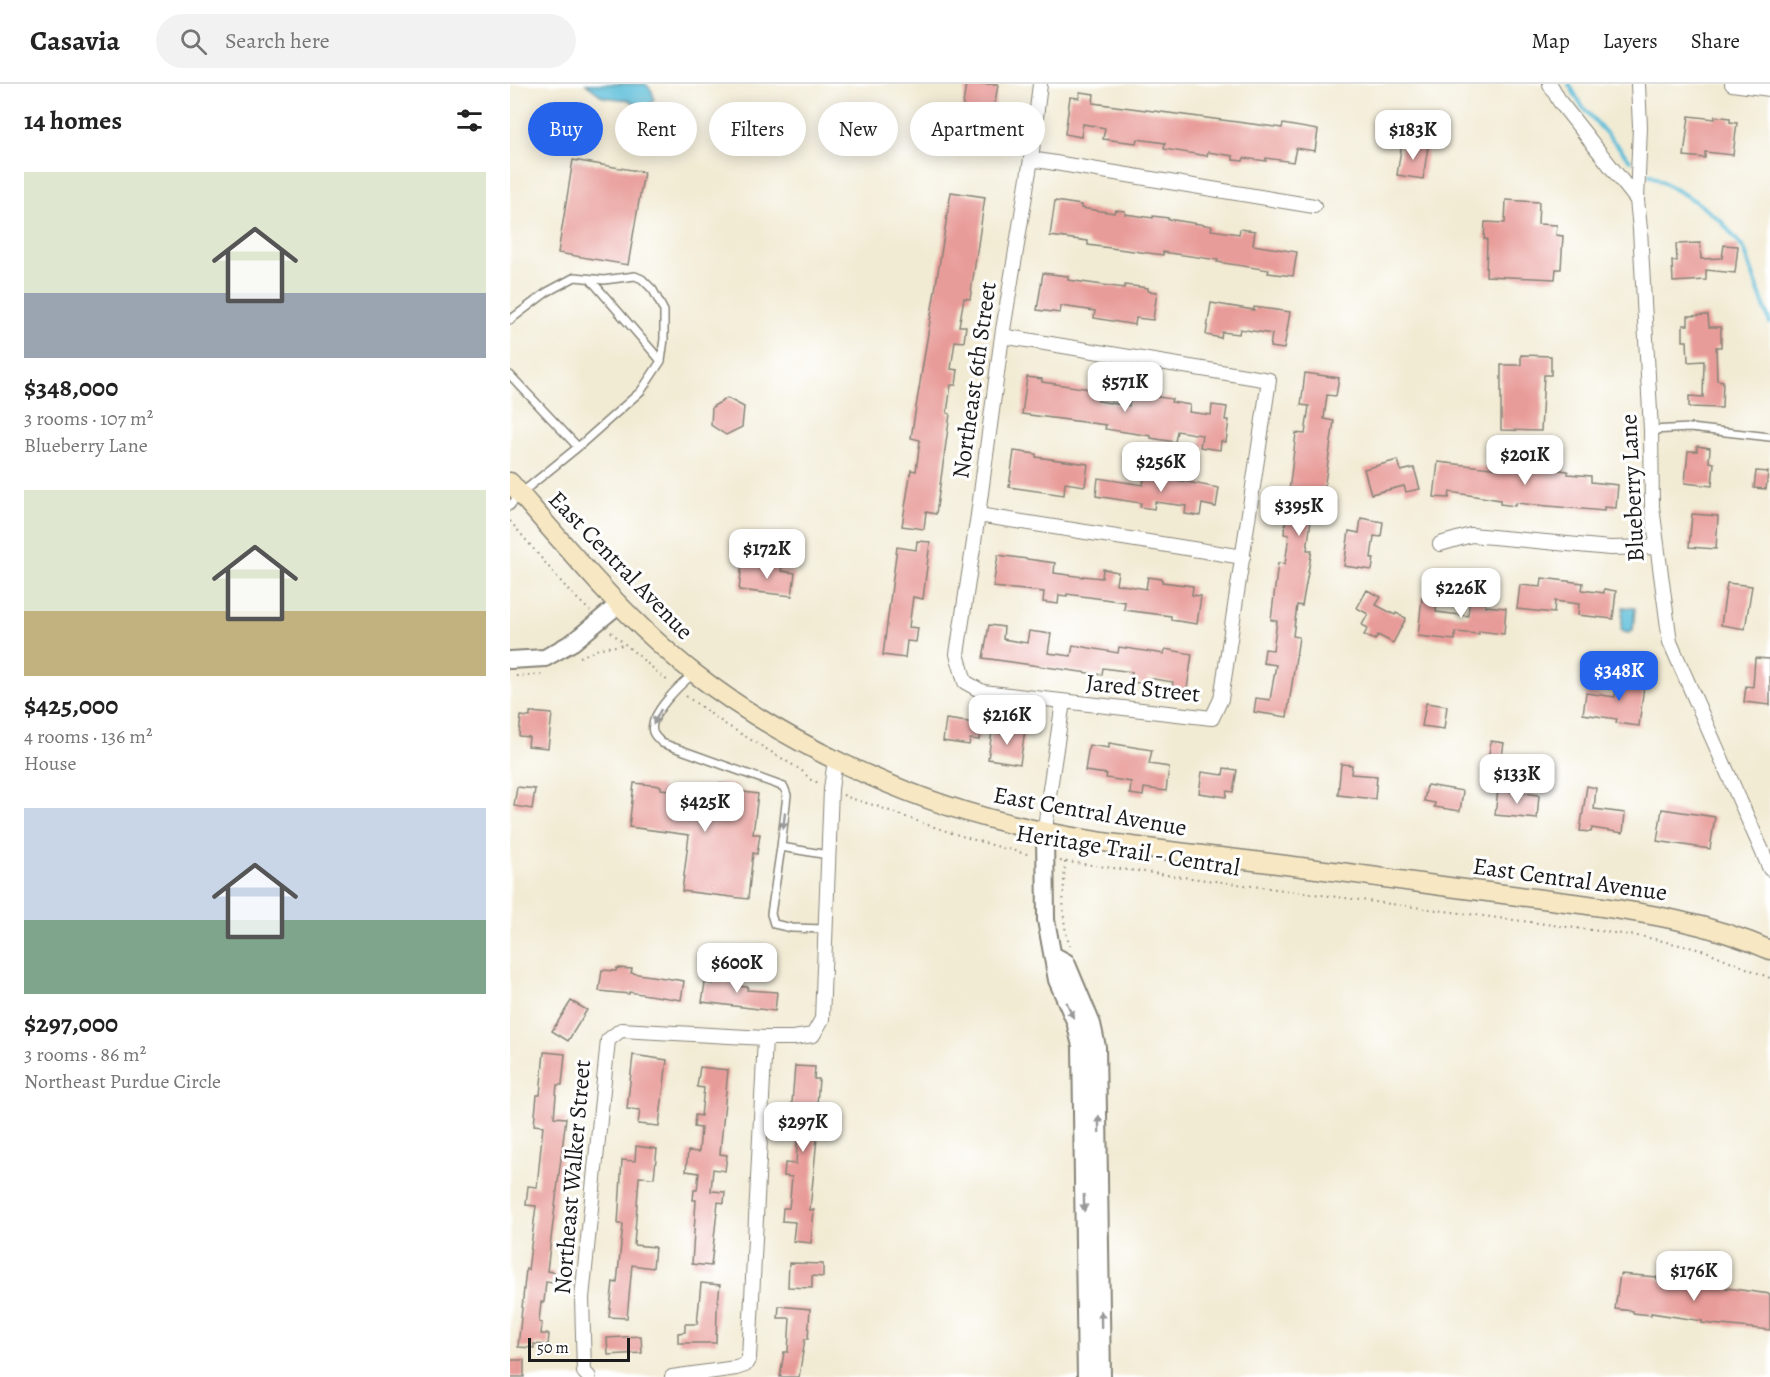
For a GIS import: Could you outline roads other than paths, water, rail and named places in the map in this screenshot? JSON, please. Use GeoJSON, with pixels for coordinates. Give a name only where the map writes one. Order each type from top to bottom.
{"type":"FeatureCollection","features":[{"type":"Feature","properties":{"kind":"main road","name":"East Central Avenue"},"geometry":{"type":"LineString","coordinates":[[513,494],[618,604],[656,641],[694,673],[788,735],[890,785],[967,812],[1046,832],[1122,845],[1430,884],[1680,919],[1747,939],[1770,950]]}},
{"type":"Feature","properties":{"kind":"street","name":"Northeast 6th Street"},"geometry":{"type":"LineString","coordinates":[[965,682],[957,654],[1002,336],[1031,159],[1040,84]]}},
{"type":"Feature","properties":{"kind":"street"},"geometry":{"type":"LineString","coordinates":[[1550,84],[1560,102],[1637,200]]}},
{"type":"Feature","properties":{"kind":"street","name":"Blueberry Lane"},"geometry":{"type":"LineString","coordinates":[[1638,84],[1640,127],[1637,200],[1651,430],[1652,507],[1670,642],[1770,869]]}},
{"type":"Feature","properties":{"kind":"street"},"geometry":{"type":"LineString","coordinates":[[1732,84],[1770,89]]}},
{"type":"Feature","properties":{"kind":"street"},"geometry":{"type":"LineString","coordinates":[[1031,159],[1314,206]]}},
{"type":"Feature","properties":{"kind":"street"},"geometry":{"type":"LineString","coordinates":[[978,515],[1243,557],[1269,380],[1002,336]]}},
{"type":"Feature","properties":{"kind":"street"},"geometry":{"type":"LineString","coordinates":[[1440,544],[1471,535],[1610,548],[1656,547]]}},
{"type":"Feature","properties":{"kind":"street","name":"Jared Street"},"geometry":{"type":"LineString","coordinates":[[965,682],[983,692],[1212,718],[1221,699],[1243,557]]}},
{"type":"Feature","properties":{"kind":"street"},"geometry":{"type":"LineString","coordinates":[[510,660],[545,658],[573,642],[618,604]]}},
{"type":"Feature","properties":{"kind":"street"},"geometry":{"type":"LineString","coordinates":[[1063,702],[1048,802],[1045,858],[1046,920],[1057,980],[1075,1021],[1081,1046],[1086,1377]]}},
{"type":"Feature","properties":{"kind":"street","name":"Northeast Walker Street"},"geometry":{"type":"LineString","coordinates":[[587,1374],[582,1298],[608,1040],[621,1030],[765,1038],[813,1035],[822,1018],[831,789],[835,760]]}},
{"type":"Feature","properties":{"kind":"street"},"geometry":{"type":"LineString","coordinates":[[1053,955],[1066,962],[1092,1024],[1097,1047],[1102,1377]]}},
{"type":"Feature","properties":{"kind":"street"},"geometry":{"type":"LineString","coordinates":[[672,1377],[736,1368],[745,1365],[749,1358],[765,1038]]}},
{"type":"Feature","properties":{"kind":"lane"},"geometry":{"type":"LineString","coordinates":[[510,320],[565,280],[574,277],[604,280],[635,276],[642,279],[653,290],[664,311],[661,360],[641,391],[578,447],[513,494]]}},
{"type":"Feature","properties":{"kind":"lane"},"geometry":{"type":"LineString","coordinates":[[591,280],[661,360]]}},
{"type":"Feature","properties":{"kind":"lane"},"geometry":{"type":"LineString","coordinates":[[510,375],[578,447]]}},
{"type":"Feature","properties":{"kind":"lane"},"geometry":{"type":"LineString","coordinates":[[1651,430],[1690,428],[1770,437]]}},
{"type":"Feature","properties":{"kind":"lane"},"geometry":{"type":"LineString","coordinates":[[694,673],[677,689],[654,720],[652,730],[662,743],[784,787],[787,795],[771,914],[774,924],[792,928],[825,929]]}},
{"type":"Feature","properties":{"kind":"lane"},"geometry":{"type":"LineString","coordinates":[[781,847],[828,855]]}},
{"type":"Feature","properties":{"kind":"water"},"geometry":{"type":"Polygon","coordinates":[[[586,84],[646,84],[652,91],[654,99],[652,102],[632,102],[603,97],[586,84]]]}},
{"type":"Feature","properties":{"kind":"water"},"geometry":{"type":"Polygon","coordinates":[[[1623,607],[1635,608],[1633,631],[1630,633],[1621,630],[1623,607]]]}},
{"type":"Feature","properties":{"kind":"waterway"},"geometry":{"type":"LineString","coordinates":[[1569,84],[1581,105],[1630,160]]}},
{"type":"Feature","properties":{"kind":"waterway"},"geometry":{"type":"LineString","coordinates":[[1649,174],[1695,201],[1721,221],[1744,249],[1770,323]]}}]}
